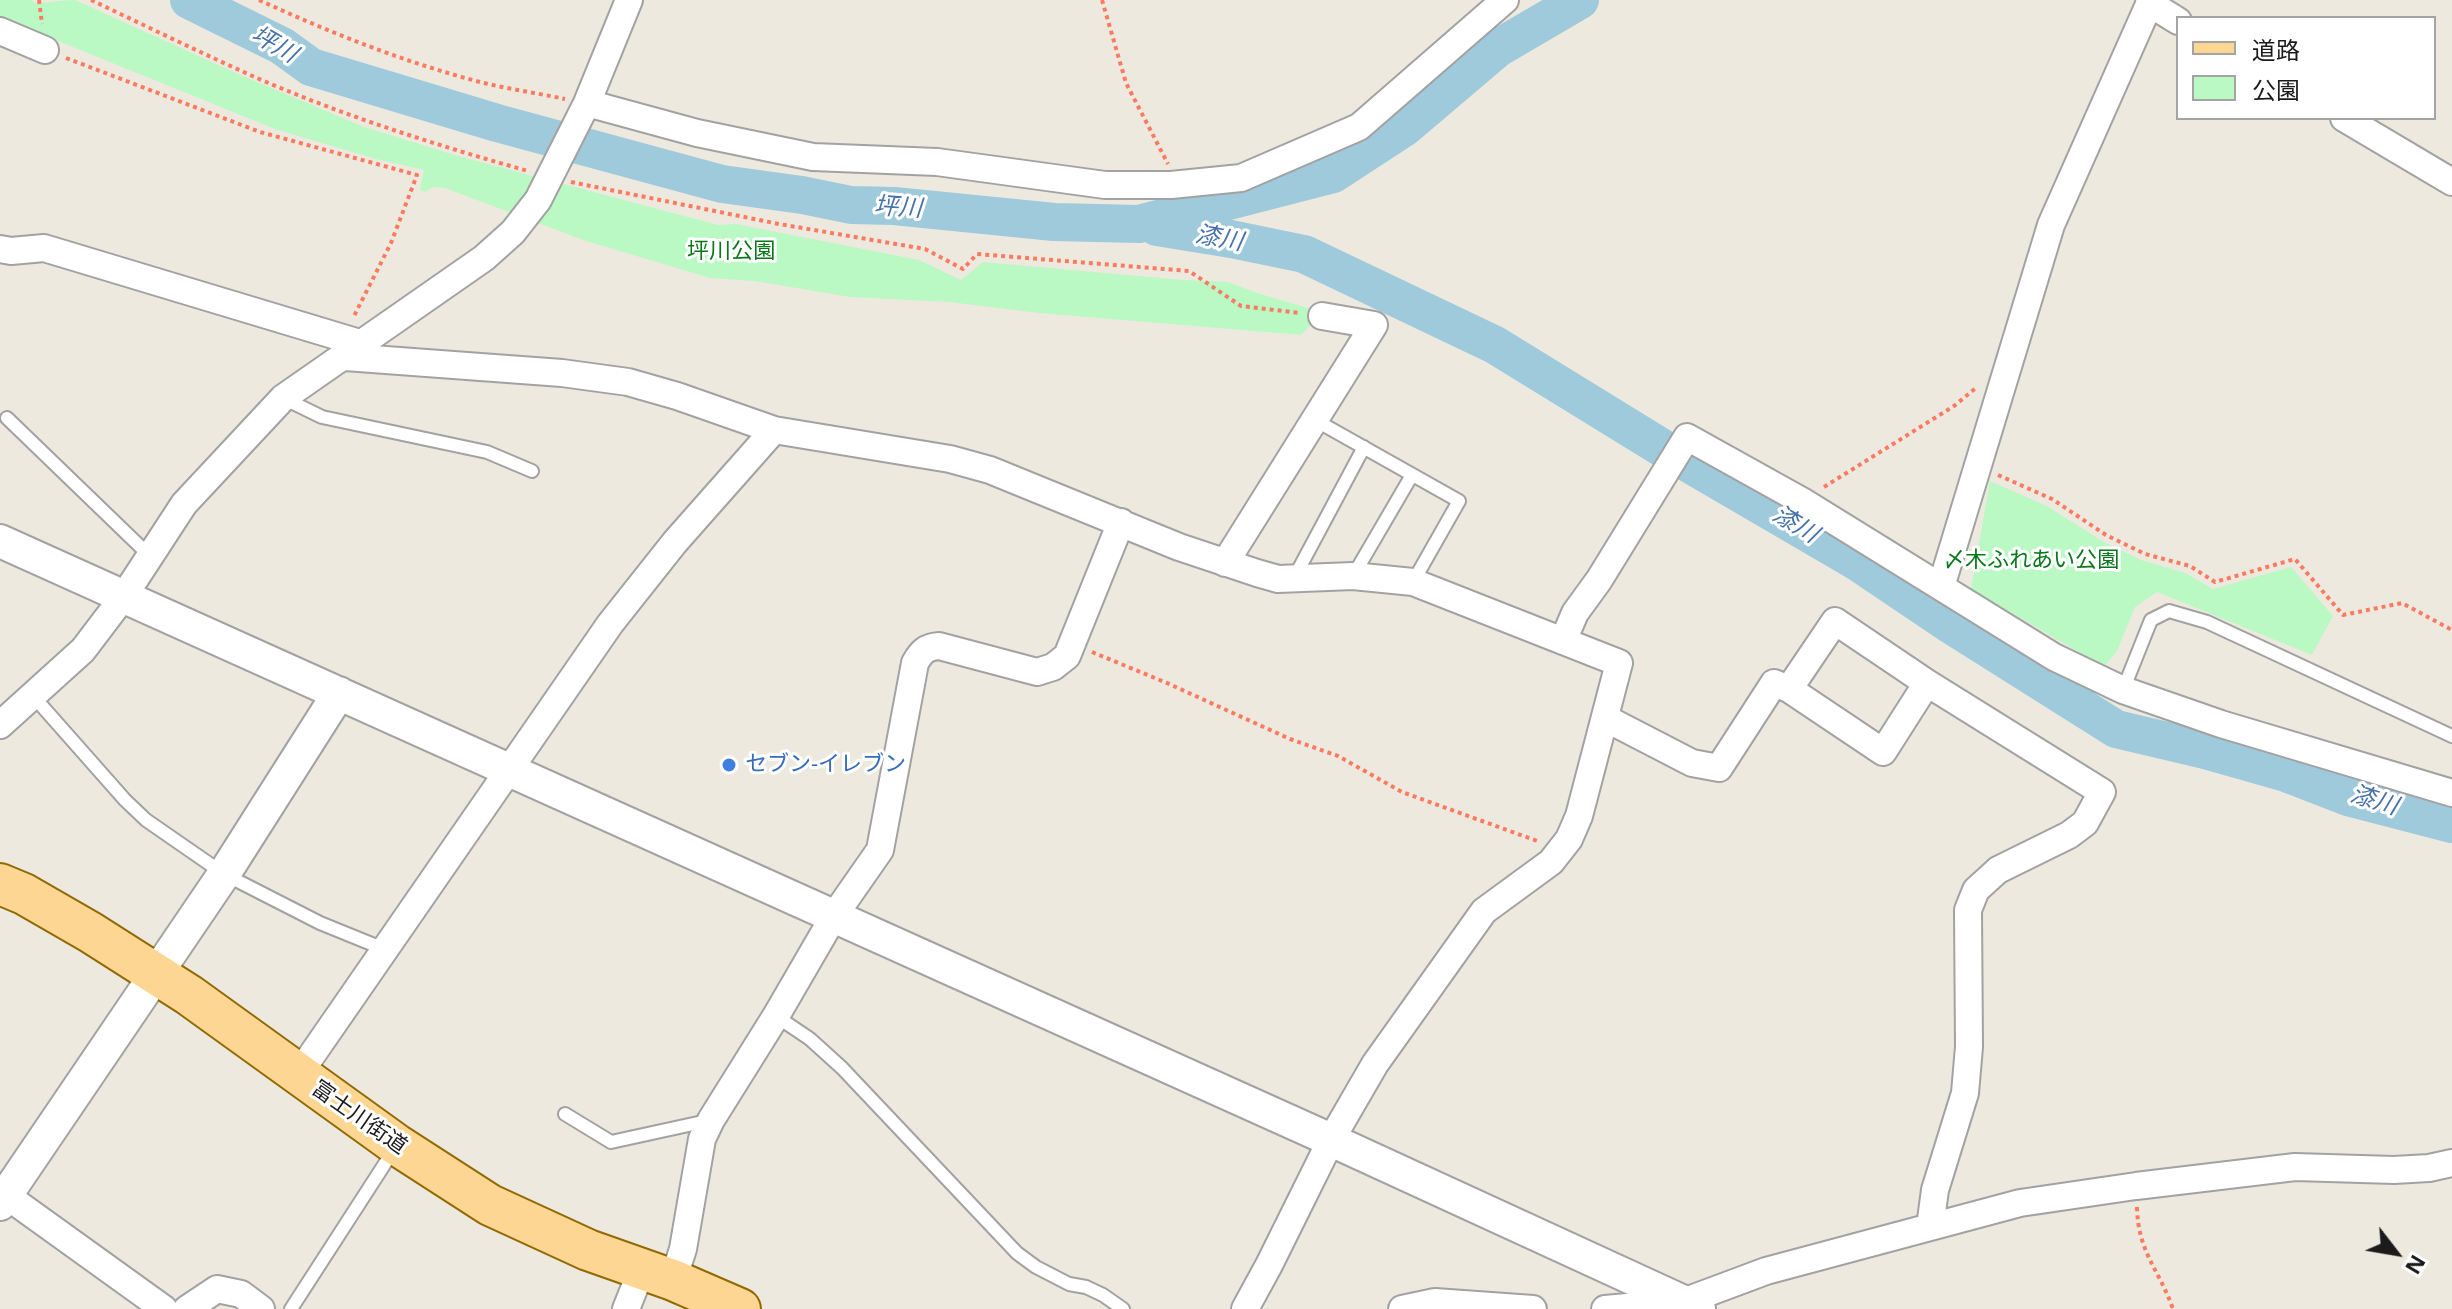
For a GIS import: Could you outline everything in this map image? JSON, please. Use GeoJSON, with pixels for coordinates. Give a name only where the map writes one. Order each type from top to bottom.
{"type":"FeatureCollection","features":[{"type":"Feature","properties":{"kind":"main road","name":"富士川街道"},"geometry":{"type":"LineString","coordinates":[[0,884],[24,894],[90,932],[189,995],[397,1145],[490,1205],[588,1250],[740,1309]]}},
{"type":"Feature","properties":{"kind":"street"},"geometry":{"type":"LineString","coordinates":[[0,725],[83,650],[124,596],[184,504],[283,398],[350,346],[493,250],[513,232],[551,177],[587,103],[629,0]]}},
{"type":"Feature","properties":{"kind":"street"},"geometry":{"type":"LineString","coordinates":[[587,103],[697,133],[813,157],[937,162],[1105,185],[1179,184],[1241,178],[1359,127],[1505,0]]}},
{"type":"Feature","properties":{"kind":"street"},"geometry":{"type":"LineString","coordinates":[[1941,587],[2051,225],[2150,2],[2176,20]]}},
{"type":"Feature","properties":{"kind":"street"},"geometry":{"type":"LineString","coordinates":[[0,31],[45,50]]}},
{"type":"Feature","properties":{"kind":"street"},"geometry":{"type":"LineString","coordinates":[[2347,120],[2452,182]]}},
{"type":"Feature","properties":{"kind":"street"},"geometry":{"type":"LineString","coordinates":[[0,249],[44,248],[350,346],[628,382],[774,430],[950,459],[990,470],[1225,563],[1278,579],[1353,576],[1413,582],[1619,663],[1579,816],[1569,839],[1551,862],[1484,911],[1375,1064],[1331,1140],[1245,1309]]}},
{"type":"Feature","properties":{"kind":"street"},"geometry":{"type":"LineString","coordinates":[[1225,563],[1374,325],[1322,316]]}},
{"type":"Feature","properties":{"kind":"street"},"geometry":{"type":"LineString","coordinates":[[298,1075],[619,612],[675,542],[774,430]]}},
{"type":"Feature","properties":{"kind":"street"},"geometry":{"type":"LineString","coordinates":[[1563,641],[1575,613],[1599,580],[1687,437],[1802,501],[2054,657],[2123,690],[2221,724],[2452,793]]}},
{"type":"Feature","properties":{"kind":"street"},"geometry":{"type":"LineString","coordinates":[[626,1309],[683,1249],[702,1139],[711,1120],[834,916],[880,850],[915,663],[920,653],[928,647],[939,646],[1037,672],[1053,667],[1067,656],[1121,522]]}},
{"type":"Feature","properties":{"kind":"street"},"geometry":{"type":"LineString","coordinates":[[0,541],[1691,1305]]}},
{"type":"Feature","properties":{"kind":"street"},"geometry":{"type":"LineString","coordinates":[[1789,689],[1835,621],[1927,683],[2102,792],[2085,823],[2069,835],[1998,870],[1976,890],[1968,910],[1969,1047],[1965,1093],[1935,1190],[1930,1227]]}},
{"type":"Feature","properties":{"kind":"street"},"geometry":{"type":"LineString","coordinates":[[1605,718],[1692,763],[1719,768],[1774,683],[1789,689],[1883,752],[1927,683]]}},
{"type":"Feature","properties":{"kind":"street"},"geometry":{"type":"LineString","coordinates":[[164,1309],[2,1197],[157,975],[339,693]]}},
{"type":"Feature","properties":{"kind":"street"},"geometry":{"type":"LineString","coordinates":[[1605,1309],[1691,1305],[1766,1271],[2020,1203],[2295,1167],[2394,1170],[2452,1163]]}},
{"type":"Feature","properties":{"kind":"street"},"geometry":{"type":"LineString","coordinates":[[187,1309],[217,1289],[241,1294],[261,1309]]}},
{"type":"Feature","properties":{"kind":"street"},"geometry":{"type":"LineString","coordinates":[[1402,1309],[1435,1302],[1533,1309]]}},
{"type":"Feature","properties":{"kind":"lane"},"geometry":{"type":"LineString","coordinates":[[283,398],[322,417],[487,452],[532,471]]}},
{"type":"Feature","properties":{"kind":"lane"},"geometry":{"type":"LineString","coordinates":[[7,418],[150,556]]}},
{"type":"Feature","properties":{"kind":"lane"},"geometry":{"type":"LineString","coordinates":[[1315,420],[1459,501],[1413,582]]}},
{"type":"Feature","properties":{"kind":"lane"},"geometry":{"type":"LineString","coordinates":[[1294,578],[1364,447]]}},
{"type":"Feature","properties":{"kind":"lane"},"geometry":{"type":"LineString","coordinates":[[1353,576],[1412,475]]}},
{"type":"Feature","properties":{"kind":"lane"},"geometry":{"type":"LineString","coordinates":[[2123,690],[2151,620],[2169,611],[2207,622],[2452,736]]}},
{"type":"Feature","properties":{"kind":"lane"},"geometry":{"type":"LineString","coordinates":[[34,697],[146,820],[224,874],[320,923],[384,949]]}},
{"type":"Feature","properties":{"kind":"lane"},"geometry":{"type":"LineString","coordinates":[[776,1016],[810,1039],[842,1068],[1017,1253],[1036,1267],[1069,1284],[1103,1295],[1123,1309]]}},
{"type":"Feature","properties":{"kind":"lane"},"geometry":{"type":"LineString","coordinates":[[565,1114],[611,1142],[711,1120]]}},
{"type":"Feature","properties":{"kind":"lane"},"geometry":{"type":"LineString","coordinates":[[291,1309],[397,1145]]}},
{"type":"Feature","properties":{"kind":"path"},"geometry":{"type":"LineString","coordinates":[[91,0],[274,84],[441,145],[551,177],[779,224],[925,249],[963,269],[977,254],[1189,271],[1241,306],[1322,316]]}},
{"type":"Feature","properties":{"kind":"path"},"geometry":{"type":"LineString","coordinates":[[259,0],[393,56],[481,82],[587,103]]}},
{"type":"Feature","properties":{"kind":"path"},"geometry":{"type":"LineString","coordinates":[[1102,0],[1126,83],[1179,184]]}},
{"type":"Feature","properties":{"kind":"path"},"geometry":{"type":"LineString","coordinates":[[40,1],[45,50],[260,132],[417,175],[350,346]]}},
{"type":"Feature","properties":{"kind":"path"},"geometry":{"type":"LineString","coordinates":[[1802,501],[1954,406],[2009,359]]}},
{"type":"Feature","properties":{"kind":"path"},"geometry":{"type":"LineString","coordinates":[[1977,465],[2052,499],[2106,535],[2145,554],[2190,566],[2215,582],[2295,559],[2343,615],[2402,603],[2452,630]]}},
{"type":"Feature","properties":{"kind":"path"},"geometry":{"type":"LineString","coordinates":[[1073,640],[1090,651],[1290,739],[1338,756],[1402,792],[1561,850]]}},
{"type":"Feature","properties":{"kind":"path"},"geometry":{"type":"LineString","coordinates":[[2136,1186],[2137,1229],[2173,1309]]}},
{"type":"Feature","properties":{"kind":"green space","name":"坪川公園"},"geometry":{"type":"Polygon","coordinates":[[[0,0],[32,0],[34,3],[75,0],[364,127],[458,156],[718,225],[736,224],[919,260],[961,280],[983,262],[1228,282],[1311,309],[1313,322],[1301,335],[1039,313],[949,302],[850,297],[755,281],[710,278],[586,241],[445,188],[433,187],[425,192],[420,189],[424,170],[275,129],[36,32],[27,34],[0,21],[0,0]]]}},
{"type":"Feature","properties":{"kind":"green space","name":"〆木ふれあい公園"},"geometry":{"type":"Polygon","coordinates":[[[1990,481],[2047,506],[2102,541],[2141,560],[2185,573],[2213,589],[2291,567],[2333,616],[2312,655],[2157,592],[2135,607],[2117,651],[2104,667],[1971,589],[1990,481]]]}},
{"type":"Feature","properties":{"kind":"waterway","name":"坪川"},"geometry":{"type":"LineString","coordinates":[[189,0],[282,46],[311,67],[497,123],[722,184],[851,205],[894,206],[1054,222],[1139,224],[1333,174],[1405,127],[1498,48],[1580,0]]}},
{"type":"Feature","properties":{"kind":"waterway","name":"漆川"},"geometry":{"type":"LineString","coordinates":[[1157,227],[1304,254],[1495,345],[1664,449],[1856,561],[2116,729],[2205,750],[2286,773],[2348,797],[2452,824]]}},
{"type":"Feature","properties":{"kind":"place","name":"セブン-イレブン"},"geometry":{"type":"Point","coordinates":[729,765]}}]}
